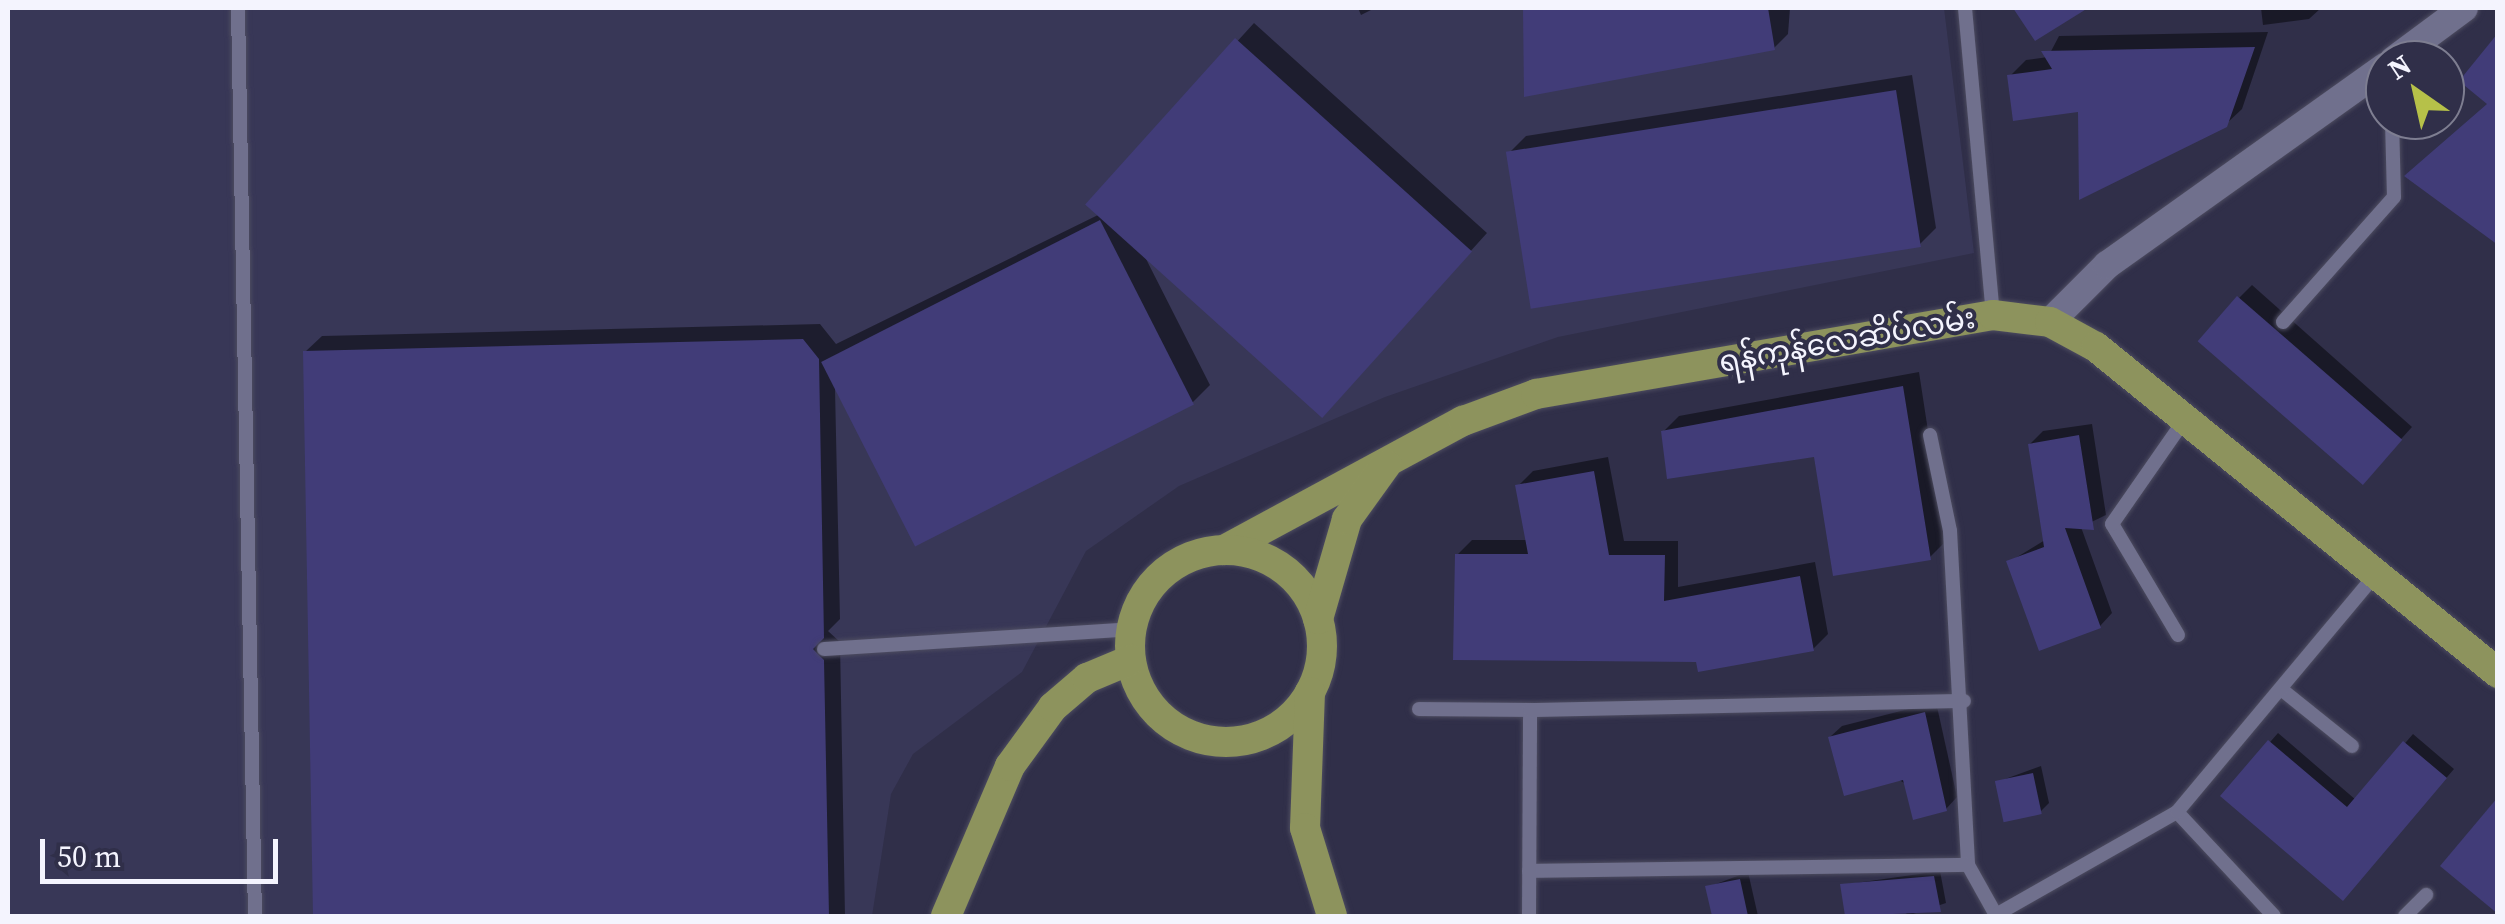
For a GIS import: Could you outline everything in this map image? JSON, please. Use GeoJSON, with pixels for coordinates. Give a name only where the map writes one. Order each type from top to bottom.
{"type":"FeatureCollection","features":[{"type":"Feature","properties":{"kind":"main road","name":"ရန်ကုန်လေဆိပ်လမ်း"},"geometry":{"type":"LineString","coordinates":[[1224,550],[1391,459],[1536,394],[1993,315],[2050,322],[2185,418],[2498,673]]}},
{"type":"Feature","properties":{"kind":"main road","name":"ရန်ကုန်လေဆိပ်လမ်း"},"geometry":{"type":"LineString","coordinates":[[1318,619],[1347,519],[1391,459]]}},
{"type":"Feature","properties":{"kind":"main road"},"geometry":{"type":"LineString","coordinates":[[946,916],[1010,766],[1053,707],[1130,644],[1163,573],[1224,550],[1283,568],[1318,619],[1310,692],[1305,828],[1332,916]]}},
{"type":"Feature","properties":{"kind":"main road"},"geometry":{"type":"LineString","coordinates":[[1130,644],[1156,713],[1208,741],[1268,733],[1310,692]]}},
{"type":"Feature","properties":{"kind":"street"},"geometry":{"type":"LineString","coordinates":[[2426,40],[2464,8]]}},
{"type":"Feature","properties":{"kind":"street"},"geometry":{"type":"LineString","coordinates":[[2050,322],[2107,265],[2365,87]]}},
{"type":"Feature","properties":{"kind":"lane"},"geometry":{"type":"LineString","coordinates":[[238,8],[254,916]]}},
{"type":"Feature","properties":{"kind":"lane"},"geometry":{"type":"LineString","coordinates":[[1965,8],[1993,315]]}},
{"type":"Feature","properties":{"kind":"lane"},"geometry":{"type":"LineString","coordinates":[[2284,322],[2394,198],[2393,140]]}},
{"type":"Feature","properties":{"kind":"lane"},"geometry":{"type":"LineString","coordinates":[[2178,635],[2112,524],[2185,418]]}},
{"type":"Feature","properties":{"kind":"lane"},"geometry":{"type":"LineString","coordinates":[[1930,435],[1950,531],[1964,702],[1968,865],[1995,916],[2178,812],[2376,574]]}},
{"type":"Feature","properties":{"kind":"lane"},"geometry":{"type":"LineString","coordinates":[[824,649],[1130,644]]}},
{"type":"Feature","properties":{"kind":"lane"},"geometry":{"type":"LineString","coordinates":[[2280,690],[2352,746]]}},
{"type":"Feature","properties":{"kind":"lane"},"geometry":{"type":"LineString","coordinates":[[1419,708],[1530,710],[1964,702]]}},
{"type":"Feature","properties":{"kind":"lane"},"geometry":{"type":"LineString","coordinates":[[1529,916],[1530,710]]}},
{"type":"Feature","properties":{"kind":"lane"},"geometry":{"type":"LineString","coordinates":[[2178,812],[2274,916]]}},
{"type":"Feature","properties":{"kind":"lane"},"geometry":{"type":"LineString","coordinates":[[1529,871],[1968,865]]}},
{"type":"Feature","properties":{"kind":"lane"},"geometry":{"type":"LineString","coordinates":[[2406,916],[2426,895]]}},
{"type":"Feature","properties":{"kind":"shaded area"},"geometry":{"type":"Polygon","coordinates":[[[8,8],[1944,8],[1974,253],[1558,337],[1385,397],[1179,486],[1086,551],[1022,672],[913,754],[891,794],[872,916],[8,916],[8,8]]]}},
{"type":"Feature","properties":{"kind":"building"},"geometry":{"type":"Polygon","coordinates":[[[1523,8],[1768,8],[1775,50],[1524,97],[1523,8]]]}},
{"type":"Feature","properties":{"kind":"building"},"geometry":{"type":"Polygon","coordinates":[[[2013,8],[2088,8],[2035,41],[2013,8]]]}},
{"type":"Feature","properties":{"kind":"building"},"geometry":{"type":"Polygon","coordinates":[[[2498,33],[2498,245],[2404,176],[2446,140],[2465,140],[2465,123],[2487,104],[2465,86],[2465,74],[2498,33]]]}},
{"type":"Feature","properties":{"kind":"building"},"geometry":{"type":"Polygon","coordinates":[[[1235,38],[1472,251],[1322,418],[1085,204],[1235,38]]]}},
{"type":"Feature","properties":{"kind":"building"},"geometry":{"type":"Polygon","coordinates":[[[2255,47],[2227,127],[2079,200],[2078,112],[2013,121],[2007,75],[2052,69],[2041,51],[2255,47]]]}},
{"type":"Feature","properties":{"kind":"building"},"geometry":{"type":"Polygon","coordinates":[[[1896,90],[1921,247],[1531,309],[1506,152],[1896,90]]]}},
{"type":"Feature","properties":{"kind":"building"},"geometry":{"type":"Polygon","coordinates":[[[1100,220],[1194,404],[915,547],[821,362],[1100,220]]]}},
{"type":"Feature","properties":{"kind":"building"},"geometry":{"type":"Polygon","coordinates":[[[2237,296],[2402,440],[2363,485],[2198,341],[2237,296]]]}},
{"type":"Feature","properties":{"kind":"building"},"geometry":{"type":"Polygon","coordinates":[[[803,339],[819,359],[824,638],[813,649],[824,660],[829,916],[313,916],[303,351],[803,339]]]}},
{"type":"Feature","properties":{"kind":"building"},"geometry":{"type":"Polygon","coordinates":[[[1903,386],[1931,560],[1833,576],[1814,457],[1667,479],[1661,431],[1903,386]]]}},
{"type":"Feature","properties":{"kind":"building"},"geometry":{"type":"Polygon","coordinates":[[[2079,435],[2094,530],[2065,528],[2101,628],[2039,651],[2006,561],[2044,547],[2028,444],[2079,435]]]}},
{"type":"Feature","properties":{"kind":"building"},"geometry":{"type":"Polygon","coordinates":[[[1594,471],[1609,555],[1665,555],[1664,601],[1800,576],[1814,651],[1698,672],[1696,662],[1453,660],[1455,554],[1528,554],[1515,485],[1594,471]]]}},
{"type":"Feature","properties":{"kind":"building"},"geometry":{"type":"Polygon","coordinates":[[[1925,712],[1947,811],[1913,820],[1903,780],[1844,796],[1828,737],[1925,712]]]}},
{"type":"Feature","properties":{"kind":"building"},"geometry":{"type":"Polygon","coordinates":[[[2268,740],[2347,807],[2403,741],[2447,778],[2343,901],[2220,796],[2268,740]]]}},
{"type":"Feature","properties":{"kind":"building"},"geometry":{"type":"Polygon","coordinates":[[[2033,773],[2042,814],[2004,822],[1995,781],[2033,773]]]}},
{"type":"Feature","properties":{"kind":"building"},"geometry":{"type":"Polygon","coordinates":[[[2498,797],[2498,914],[2440,866],[2498,797]]]}},
{"type":"Feature","properties":{"kind":"building"},"geometry":{"type":"Polygon","coordinates":[[[1934,876],[1941,912],[1845,916],[1840,884],[1934,876]]]}},
{"type":"Feature","properties":{"kind":"building"},"geometry":{"type":"Polygon","coordinates":[[[1740,879],[1748,916],[1712,916],[1705,886],[1740,879]]]}}]}
